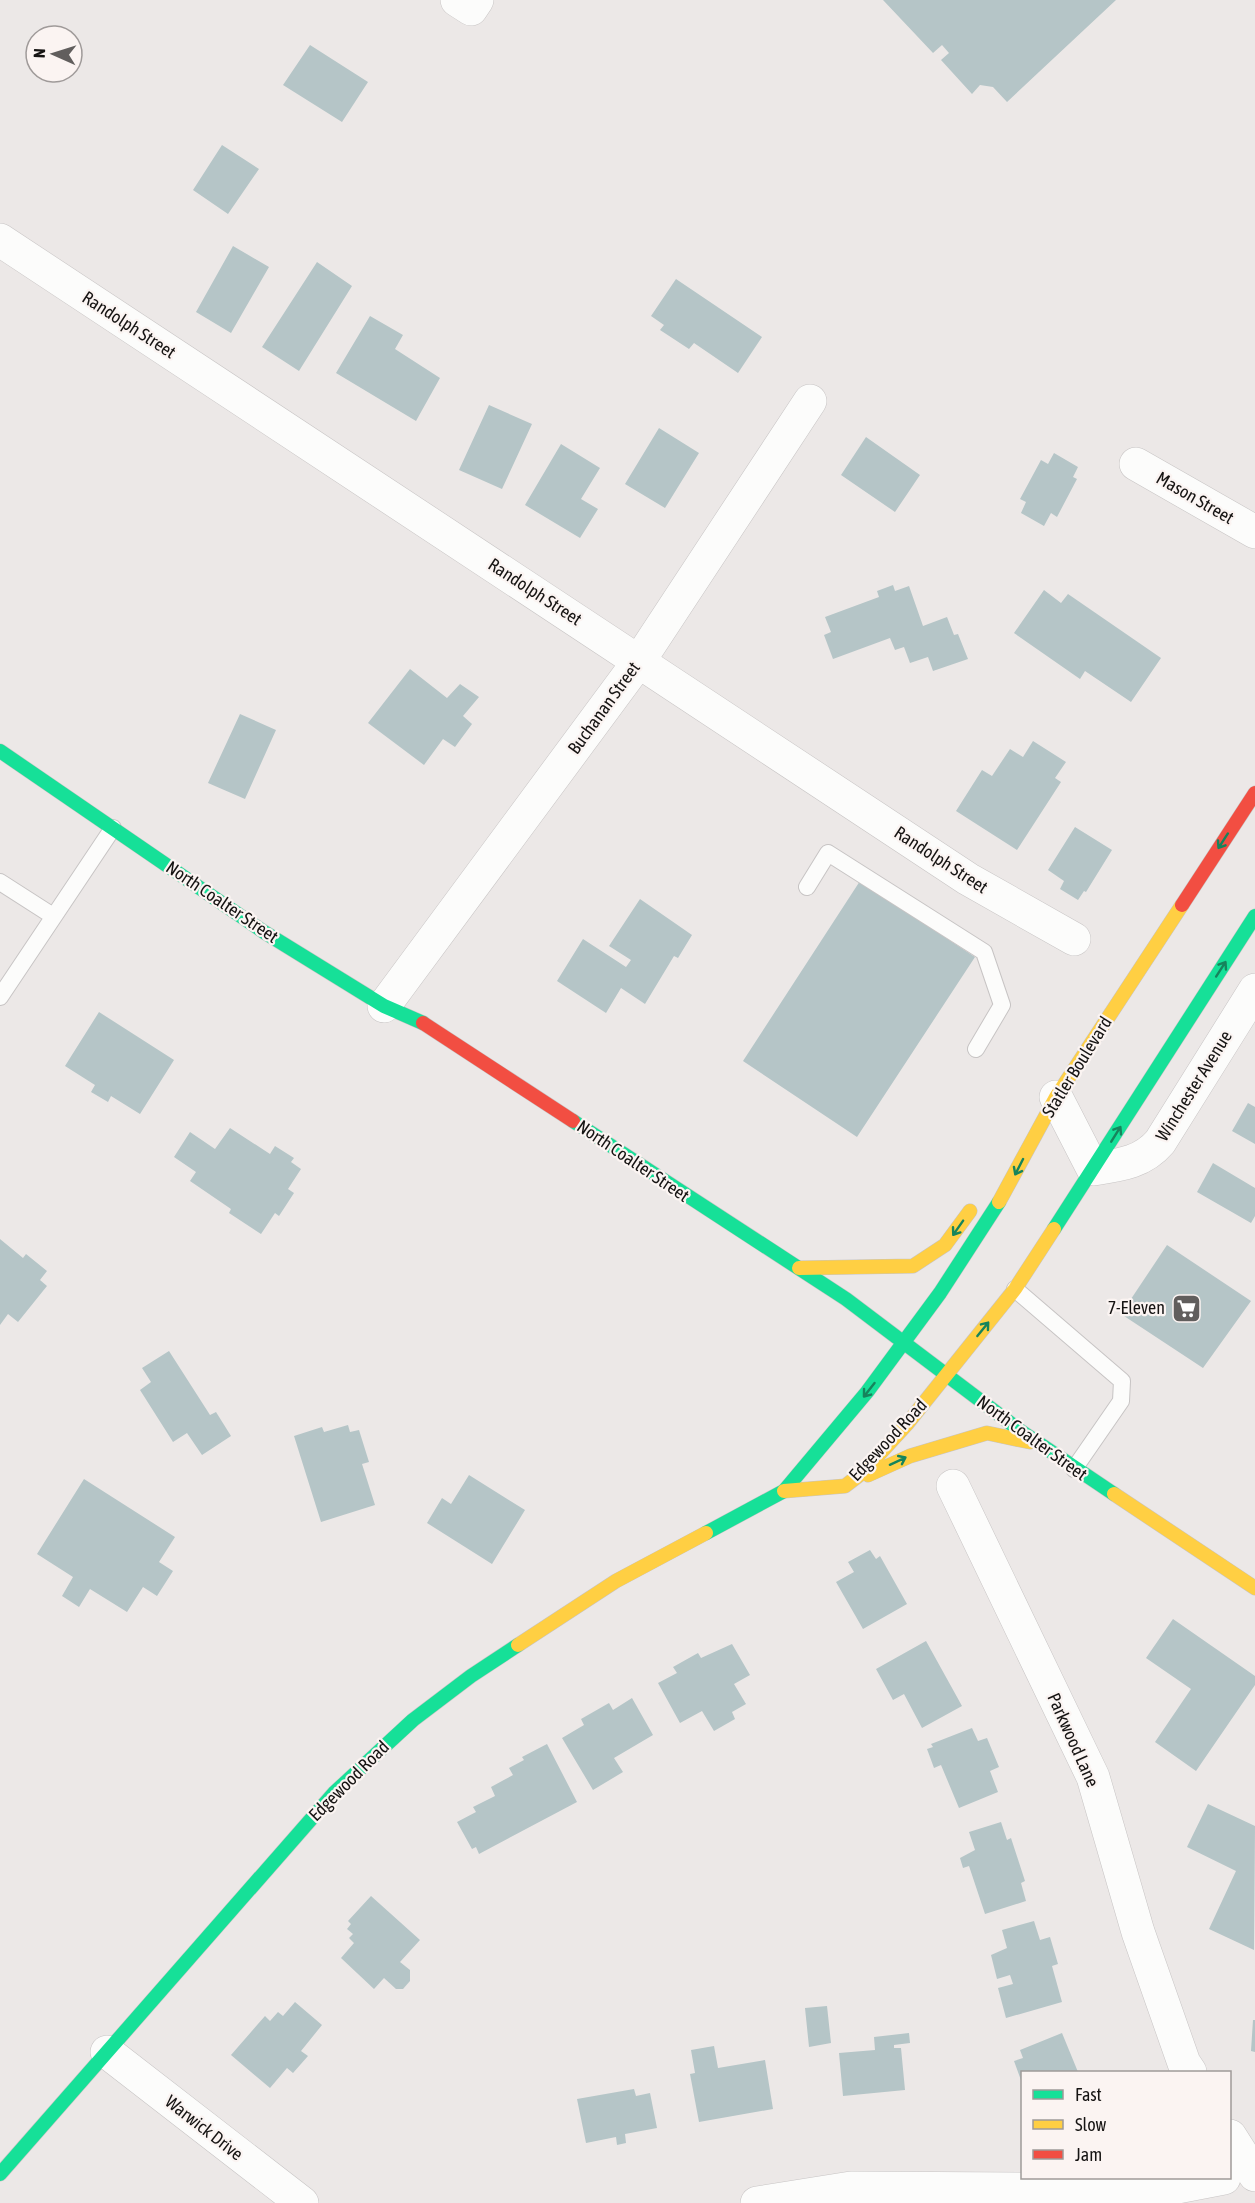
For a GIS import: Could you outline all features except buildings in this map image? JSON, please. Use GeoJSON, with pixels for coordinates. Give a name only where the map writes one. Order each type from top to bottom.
{"type":"FeatureCollection","features":[{"type":"Feature","properties":{"kind":"main road","name":"North Coalter Street"},"geometry":{"type":"LineString","coordinates":[[0,751],[264,932],[384,1006],[418,1020],[846,1299],[1038,1443],[1255,1588]]}},
{"type":"Feature","properties":{"kind":"main road","name":"Statler Boulevard"},"geometry":{"type":"LineString","coordinates":[[904,1343],[940,1293],[1006,1192],[1056,1096],[1255,793]]}},
{"type":"Feature","properties":{"kind":"main road"},"geometry":{"type":"LineString","coordinates":[[946,1375],[1015,1289],[1255,916]]}},
{"type":"Feature","properties":{"kind":"main road"},"geometry":{"type":"LineString","coordinates":[[1000,1170],[1056,1096]]}},
{"type":"Feature","properties":{"kind":"main road"},"geometry":{"type":"LineString","coordinates":[[799,1268],[913,1266],[945,1245],[979,1198]]}},
{"type":"Feature","properties":{"kind":"main road","name":"Edgewood Road"},"geometry":{"type":"LineString","coordinates":[[0,2174],[334,1794],[413,1720],[486,1666],[616,1581],[784,1491],[853,1409],[904,1343]]}},
{"type":"Feature","properties":{"kind":"main road","name":"Edgewood Road"},"geometry":{"type":"LineString","coordinates":[[784,1491],[845,1486],[862,1473],[907,1424],[946,1375]]}},
{"type":"Feature","properties":{"kind":"main road"},"geometry":{"type":"LineString","coordinates":[[845,1486],[910,1456],[987,1433],[1038,1443]]}},
{"type":"Feature","properties":{"kind":"street","name":"Randolph Street"},"geometry":{"type":"LineString","coordinates":[[0,240],[968,879],[1074,939]]}},
{"type":"Feature","properties":{"kind":"street","name":"Buchanan Street"},"geometry":{"type":"LineString","coordinates":[[384,1006],[639,661],[810,401]]}},
{"type":"Feature","properties":{"kind":"street","name":"Mason Street"},"geometry":{"type":"LineString","coordinates":[[1136,464],[1255,532]]}},
{"type":"Feature","properties":{"kind":"street","name":"Winchester Avenue"},"geometry":{"type":"LineString","coordinates":[[1093,1169],[1137,1161],[1152,1152],[1255,990]]}},
{"type":"Feature","properties":{"kind":"street"},"geometry":{"type":"LineString","coordinates":[[1056,1096],[1093,1169]]}},
{"type":"Feature","properties":{"kind":"street","name":"Parkwood Lane"},"geometry":{"type":"LineString","coordinates":[[953,1486],[1093,1777],[1138,1932],[1189,2071]]}},
{"type":"Feature","properties":{"kind":"street","name":"Warwick Drive"},"geometry":{"type":"LineString","coordinates":[[107,2052],[302,2203]]}},
{"type":"Feature","properties":{"kind":"street"},"geometry":{"type":"LineString","coordinates":[[1231,2140],[1240,2175]]}},
{"type":"Feature","properties":{"kind":"street"},"geometry":{"type":"LineString","coordinates":[[757,2203],[851,2188],[1162,2190],[1219,2179]]}},
{"type":"Feature","properties":{"kind":"lane"},"geometry":{"type":"LineString","coordinates":[[0,997],[113,828]]}},
{"type":"Feature","properties":{"kind":"lane"},"geometry":{"type":"LineString","coordinates":[[807,887],[828,853],[984,952],[1002,1005],[976,1049]]}},
{"type":"Feature","properties":{"kind":"lane"},"geometry":{"type":"LineString","coordinates":[[0,882],[53,916]]}},
{"type":"Feature","properties":{"kind":"lane"},"geometry":{"type":"LineString","coordinates":[[1015,1289],[1122,1381],[1121,1401],[1074,1468]]}},
{"type":"Feature","properties":{"kind":"traffic: fast"},"geometry":{"type":"LineString","coordinates":[[0,751],[264,932],[384,1006],[423,1023]]}},
{"type":"Feature","properties":{"kind":"traffic: fast"},"geometry":{"type":"LineString","coordinates":[[1054,1229],[1255,916]]}},
{"type":"Feature","properties":{"kind":"traffic: fast"},"geometry":{"type":"LineString","coordinates":[[573,1121],[846,1299],[1022,1432],[1114,1494]]}},
{"type":"Feature","properties":{"kind":"traffic: fast"},"geometry":{"type":"LineString","coordinates":[[706,1533],[784,1491],[867,1392],[940,1293],[999,1202]]}},
{"type":"Feature","properties":{"kind":"traffic: fast"},"geometry":{"type":"LineString","coordinates":[[0,2174],[334,1793],[413,1720],[471,1676],[518,1645]]}},
{"type":"Feature","properties":{"kind":"traffic: slow"},"geometry":{"type":"LineString","coordinates":[[999,1202],[1056,1097],[1182,905]]}},
{"type":"Feature","properties":{"kind":"traffic: slow"},"geometry":{"type":"LineString","coordinates":[[799,1268],[913,1266],[945,1245],[970,1211]]}},
{"type":"Feature","properties":{"kind":"traffic: slow"},"geometry":{"type":"LineString","coordinates":[[784,1491],[845,1486],[862,1473],[907,1424],[1015,1289],[1054,1229]]}},
{"type":"Feature","properties":{"kind":"traffic: slow"},"geometry":{"type":"LineString","coordinates":[[868,1475],[910,1456],[987,1433],[1030,1442]]}},
{"type":"Feature","properties":{"kind":"traffic: slow"},"geometry":{"type":"LineString","coordinates":[[1114,1494],[1255,1588]]}},
{"type":"Feature","properties":{"kind":"traffic: slow"},"geometry":{"type":"LineString","coordinates":[[518,1645],[616,1581],[706,1533]]}},
{"type":"Feature","properties":{"kind":"traffic: jam"},"geometry":{"type":"LineString","coordinates":[[1182,905],[1255,793]]}},
{"type":"Feature","properties":{"kind":"traffic: jam"},"geometry":{"type":"LineString","coordinates":[[423,1023],[573,1121]]}},
{"type":"Feature","properties":{"kind":"place","name":"7-Eleven"},"geometry":{"type":"Point","coordinates":[1186,1308]}}]}
